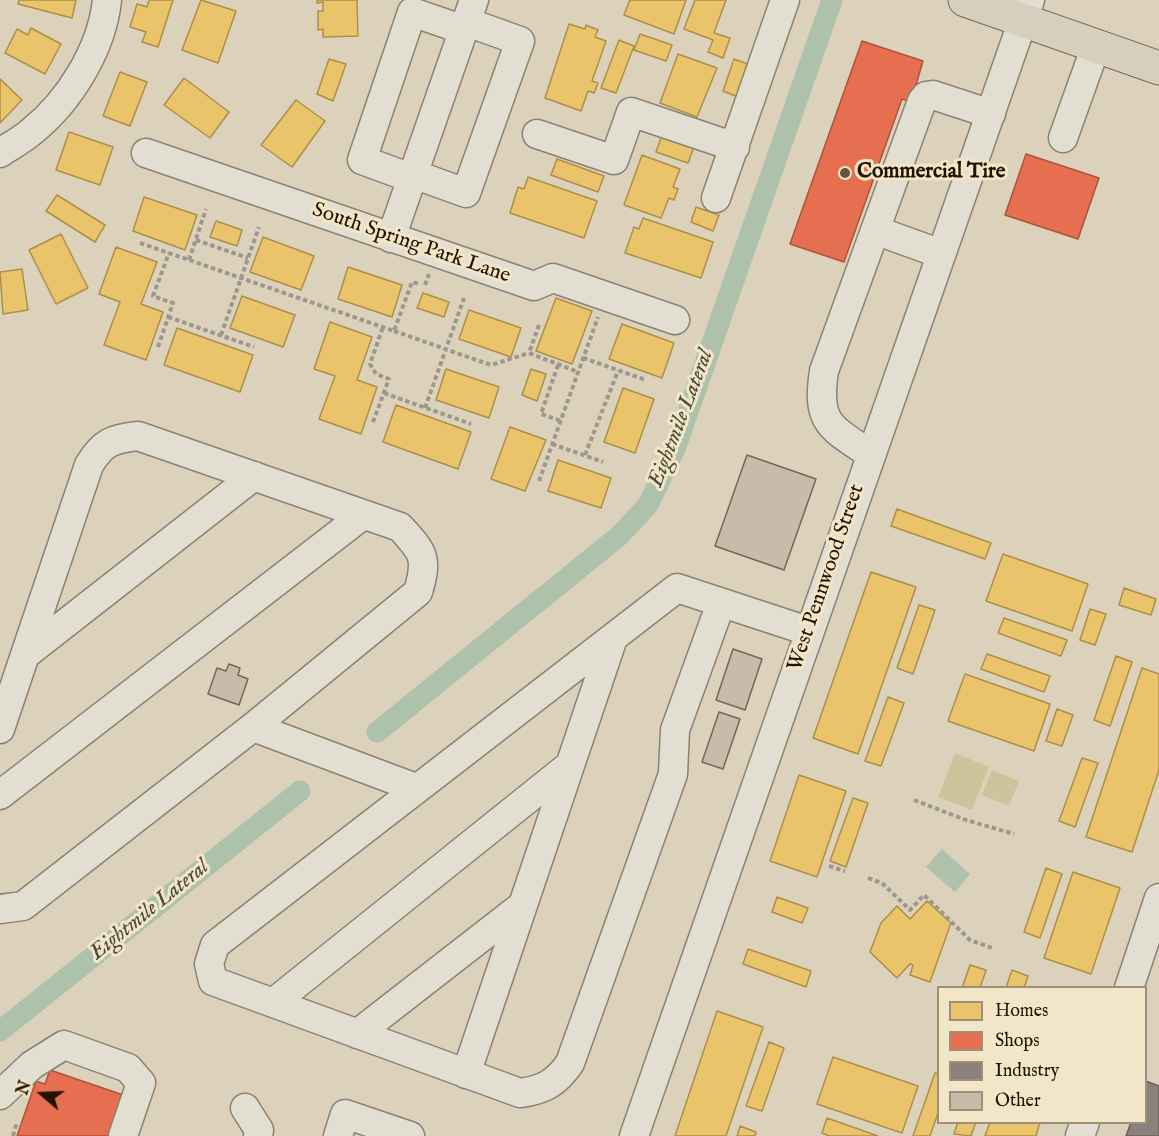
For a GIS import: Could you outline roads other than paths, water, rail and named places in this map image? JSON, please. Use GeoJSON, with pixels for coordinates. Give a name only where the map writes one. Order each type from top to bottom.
{"type":"FeatureCollection","features":[{"type":"Feature","properties":{"kind":"main road"},"geometry":{"type":"LineString","coordinates":[[965,0],[1027,10],[1095,46],[1159,68]]}},
{"type":"Feature","properties":{"kind":"street"},"geometry":{"type":"LineString","coordinates":[[0,153],[32,132],[66,96],[91,54],[107,0]]}},
{"type":"Feature","properties":{"kind":"street"},"geometry":{"type":"LineString","coordinates":[[716,198],[735,147],[782,1]]}},
{"type":"Feature","properties":{"kind":"street","name":"West Pennwood Street"},"geometry":{"type":"LineString","coordinates":[[634,1136],[870,454],[1027,10]]}},
{"type":"Feature","properties":{"kind":"street"},"geometry":{"type":"LineString","coordinates":[[412,12],[468,17],[520,41],[466,193],[412,176],[362,160],[412,12]]}},
{"type":"Feature","properties":{"kind":"street"},"geometry":{"type":"LineString","coordinates":[[391,238],[468,17]]}},
{"type":"Feature","properties":{"kind":"street"},"geometry":{"type":"LineString","coordinates":[[1063,138],[1095,46]]}},
{"type":"Feature","properties":{"kind":"street"},"geometry":{"type":"LineString","coordinates":[[870,454],[837,432],[827,419],[821,407],[824,371],[926,96],[933,95],[991,114]]}},
{"type":"Feature","properties":{"kind":"street"},"geometry":{"type":"LineString","coordinates":[[537,134],[614,160],[631,112],[735,147]]}},
{"type":"Feature","properties":{"kind":"street","name":"South Spring Park Lane"},"geometry":{"type":"LineString","coordinates":[[146,153],[534,286],[554,278],[675,320]]}},
{"type":"Feature","properties":{"kind":"street"},"geometry":{"type":"LineString","coordinates":[[875,230],[941,254]]}},
{"type":"Feature","properties":{"kind":"street"},"geometry":{"type":"LineString","coordinates":[[0,729],[89,465],[100,448],[118,438],[138,436],[400,527],[417,546],[426,566],[418,592],[253,727],[23,906],[0,909]]}},
{"type":"Feature","properties":{"kind":"street"},"geometry":{"type":"LineString","coordinates":[[25,655],[254,476]]}},
{"type":"Feature","properties":{"kind":"street"},"geometry":{"type":"LineString","coordinates":[[0,795],[363,515]]}},
{"type":"Feature","properties":{"kind":"street"},"geometry":{"type":"LineString","coordinates":[[721,603],[675,730],[673,774],[570,1063],[559,1079],[541,1090],[520,1093],[213,981],[209,964],[215,945],[677,588],[808,632]]}},
{"type":"Feature","properties":{"kind":"street"},"geometry":{"type":"LineString","coordinates":[[466,1074],[613,638]]}},
{"type":"Feature","properties":{"kind":"street"},"geometry":{"type":"LineString","coordinates":[[253,727],[416,788]]}},
{"type":"Feature","properties":{"kind":"street"},"geometry":{"type":"LineString","coordinates":[[273,1003],[570,765]]}},
{"type":"Feature","properties":{"kind":"street"},"geometry":{"type":"LineString","coordinates":[[1129,986],[1159,898]]}},
{"type":"Feature","properties":{"kind":"street"},"geometry":{"type":"LineString","coordinates":[[357,1034],[523,905]]}},
{"type":"Feature","properties":{"kind":"street"},"geometry":{"type":"LineString","coordinates":[[0,1095],[32,1065],[64,1046],[128,1068],[141,1083],[123,1136]]}},
{"type":"Feature","properties":{"kind":"street"},"geometry":{"type":"LineString","coordinates":[[245,1108],[259,1130],[258,1136]]}},
{"type":"Feature","properties":{"kind":"street"},"geometry":{"type":"LineString","coordinates":[[338,1136],[345,1114],[410,1136]]}},
{"type":"Feature","properties":{"kind":"waterway","name":"Eightmile Lateral"},"geometry":{"type":"LineString","coordinates":[[377,732],[619,536],[648,505],[675,449],[832,0]]}},
{"type":"Feature","properties":{"kind":"waterway","name":"Eightmile Lateral"},"geometry":{"type":"LineString","coordinates":[[0,1031],[300,791]]}},
{"type":"Feature","properties":{"kind":"place","name":"Commercial Tire"},"geometry":{"type":"Point","coordinates":[845,173]}}]}
